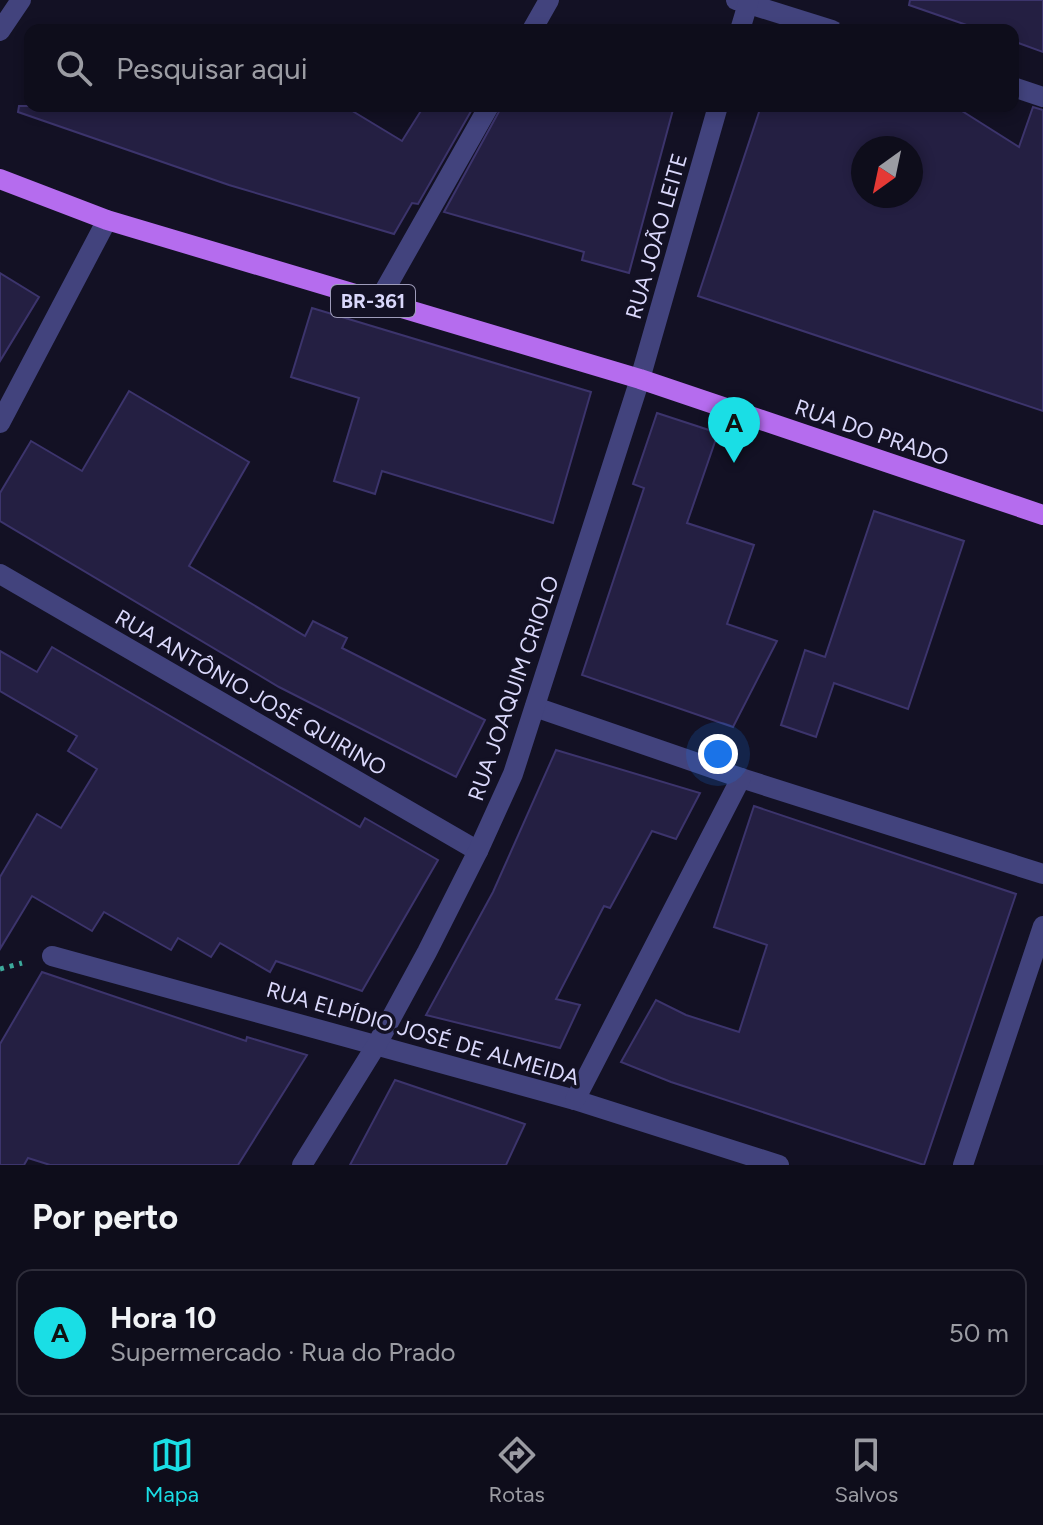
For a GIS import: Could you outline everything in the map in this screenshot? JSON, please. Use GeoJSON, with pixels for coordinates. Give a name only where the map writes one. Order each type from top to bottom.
{"type":"FeatureCollection","features":[{"type":"Feature","properties":{"kind":"main road","name":"BR-361"},"geometry":{"type":"LineString","coordinates":[[0,179],[107,220],[640,379]]}},
{"type":"Feature","properties":{"kind":"main road","name":"RUA DO PRADO"},"geometry":{"type":"LineString","coordinates":[[640,379],[1043,515]]}},
{"type":"Feature","properties":{"kind":"street"},"geometry":{"type":"LineString","coordinates":[[0,31],[21,0]]}},
{"type":"Feature","properties":{"kind":"street"},"geometry":{"type":"LineString","coordinates":[[535,24],[549,0]]}},
{"type":"Feature","properties":{"kind":"street"},"geometry":{"type":"LineString","coordinates":[[741,24],[744,1],[814,24]]}},
{"type":"Feature","properties":{"kind":"street"},"geometry":{"type":"LineString","coordinates":[[1019,89],[1043,97]]}},
{"type":"Feature","properties":{"kind":"street"},"geometry":{"type":"LineString","coordinates":[[378,302],[486,112]]}},
{"type":"Feature","properties":{"kind":"street","name":"RUA JOÃO LEITE"},"geometry":{"type":"LineString","coordinates":[[640,379],[716,112]]}},
{"type":"Feature","properties":{"kind":"street"},"geometry":{"type":"LineString","coordinates":[[0,423],[107,220]]}},
{"type":"Feature","properties":{"kind":"street","name":"RUA JOAQUIM CRIOLO"},"geometry":{"type":"LineString","coordinates":[[302,1165],[377,1044],[478,851],[513,774],[640,379]]}},
{"type":"Feature","properties":{"kind":"street","name":"RUA ANTÔNIO JOSÉ QUIRINO"},"geometry":{"type":"LineString","coordinates":[[0,574],[478,851]]}},
{"type":"Feature","properties":{"kind":"street"},"geometry":{"type":"LineString","coordinates":[[535,707],[741,778],[1043,874]]}},
{"type":"Feature","properties":{"kind":"street"},"geometry":{"type":"LineString","coordinates":[[575,1100],[741,778]]}},
{"type":"Feature","properties":{"kind":"street"},"geometry":{"type":"LineString","coordinates":[[963,1165],[1043,926]]}},
{"type":"Feature","properties":{"kind":"street","name":"RUA ELPÍDIO JOSÉ DE ALMEIDA"},"geometry":{"type":"LineString","coordinates":[[52,956],[575,1100],[779,1165]]}},
{"type":"Feature","properties":{"kind":"building"},"geometry":{"type":"Polygon","coordinates":[[[910,0],[1043,0],[1043,52],[1019,43],[1019,24],[964,24],[909,5],[910,0]]]}},
{"type":"Feature","properties":{"kind":"building"},"geometry":{"type":"Polygon","coordinates":[[[19,106],[24,106],[24,112],[354,112],[402,141],[420,112],[471,112],[418,204],[412,203],[394,234],[229,185],[18,112],[19,106]]]}},
{"type":"Feature","properties":{"kind":"building"},"geometry":{"type":"Polygon","coordinates":[[[1033,107],[1043,110],[1043,411],[698,296],[759,112],[964,112],[1019,147],[1033,107]]]}},
{"type":"Feature","properties":{"kind":"building"},"geometry":{"type":"Polygon","coordinates":[[[499,112],[672,112],[629,273],[582,260],[584,252],[444,212],[499,112]]]}},
{"type":"Feature","properties":{"kind":"building"},"geometry":{"type":"Polygon","coordinates":[[[0,273],[39,297],[0,361],[0,273]]]}},
{"type":"Feature","properties":{"kind":"building"},"geometry":{"type":"Polygon","coordinates":[[[312,308],[591,392],[553,523],[382,471],[375,494],[334,481],[359,398],[291,377],[312,308]]]}},
{"type":"Feature","properties":{"kind":"building"},"geometry":{"type":"Polygon","coordinates":[[[129,391],[249,462],[189,566],[305,636],[313,621],[347,638],[342,648],[485,720],[456,777],[279,687],[0,521],[0,493],[31,441],[82,471],[129,391]]]}},
{"type":"Feature","properties":{"kind":"building"},"geometry":{"type":"Polygon","coordinates":[[[657,413],[718,433],[687,523],[754,545],[727,624],[777,641],[733,727],[582,675],[644,488],[633,484],[657,413]]]}},
{"type":"Feature","properties":{"kind":"building"},"geometry":{"type":"Polygon","coordinates":[[[874,511],[964,541],[908,709],[834,683],[816,737],[781,725],[805,650],[825,657],[874,511]]]}},
{"type":"Feature","properties":{"kind":"building"},"geometry":{"type":"Polygon","coordinates":[[[52,647],[360,827],[365,818],[438,860],[362,991],[276,961],[270,972],[220,943],[211,957],[178,938],[171,950],[104,912],[92,931],[32,896],[0,949],[0,877],[37,814],[61,828],[97,769],[68,751],[77,736],[0,691],[0,651],[37,672],[52,647]]]}},
{"type":"Feature","properties":{"kind":"building"},"geometry":{"type":"Polygon","coordinates":[[[556,750],[700,793],[676,839],[652,831],[610,908],[604,906],[556,999],[580,1005],[560,1048],[426,1015],[493,892],[556,750]]]}},
{"type":"Feature","properties":{"kind":"building"},"geometry":{"type":"Polygon","coordinates":[[[754,806],[1016,894],[924,1165],[671,1082],[621,1062],[656,1000],[686,1015],[739,1032],[767,945],[714,927],[754,806]]]}},
{"type":"Feature","properties":{"kind":"building"},"geometry":{"type":"Polygon","coordinates":[[[42,972],[246,1041],[247,1037],[307,1055],[238,1165],[50,1165],[28,1158],[24,1165],[0,1165],[0,1044],[42,972]]]}},
{"type":"Feature","properties":{"kind":"building"},"geometry":{"type":"Polygon","coordinates":[[[395,1080],[525,1124],[506,1165],[350,1165],[395,1080]]]}},
{"type":"Feature","properties":{"kind":"place","name":"Hora 10"},"geometry":{"type":"Point","coordinates":[734,463]}}]}
